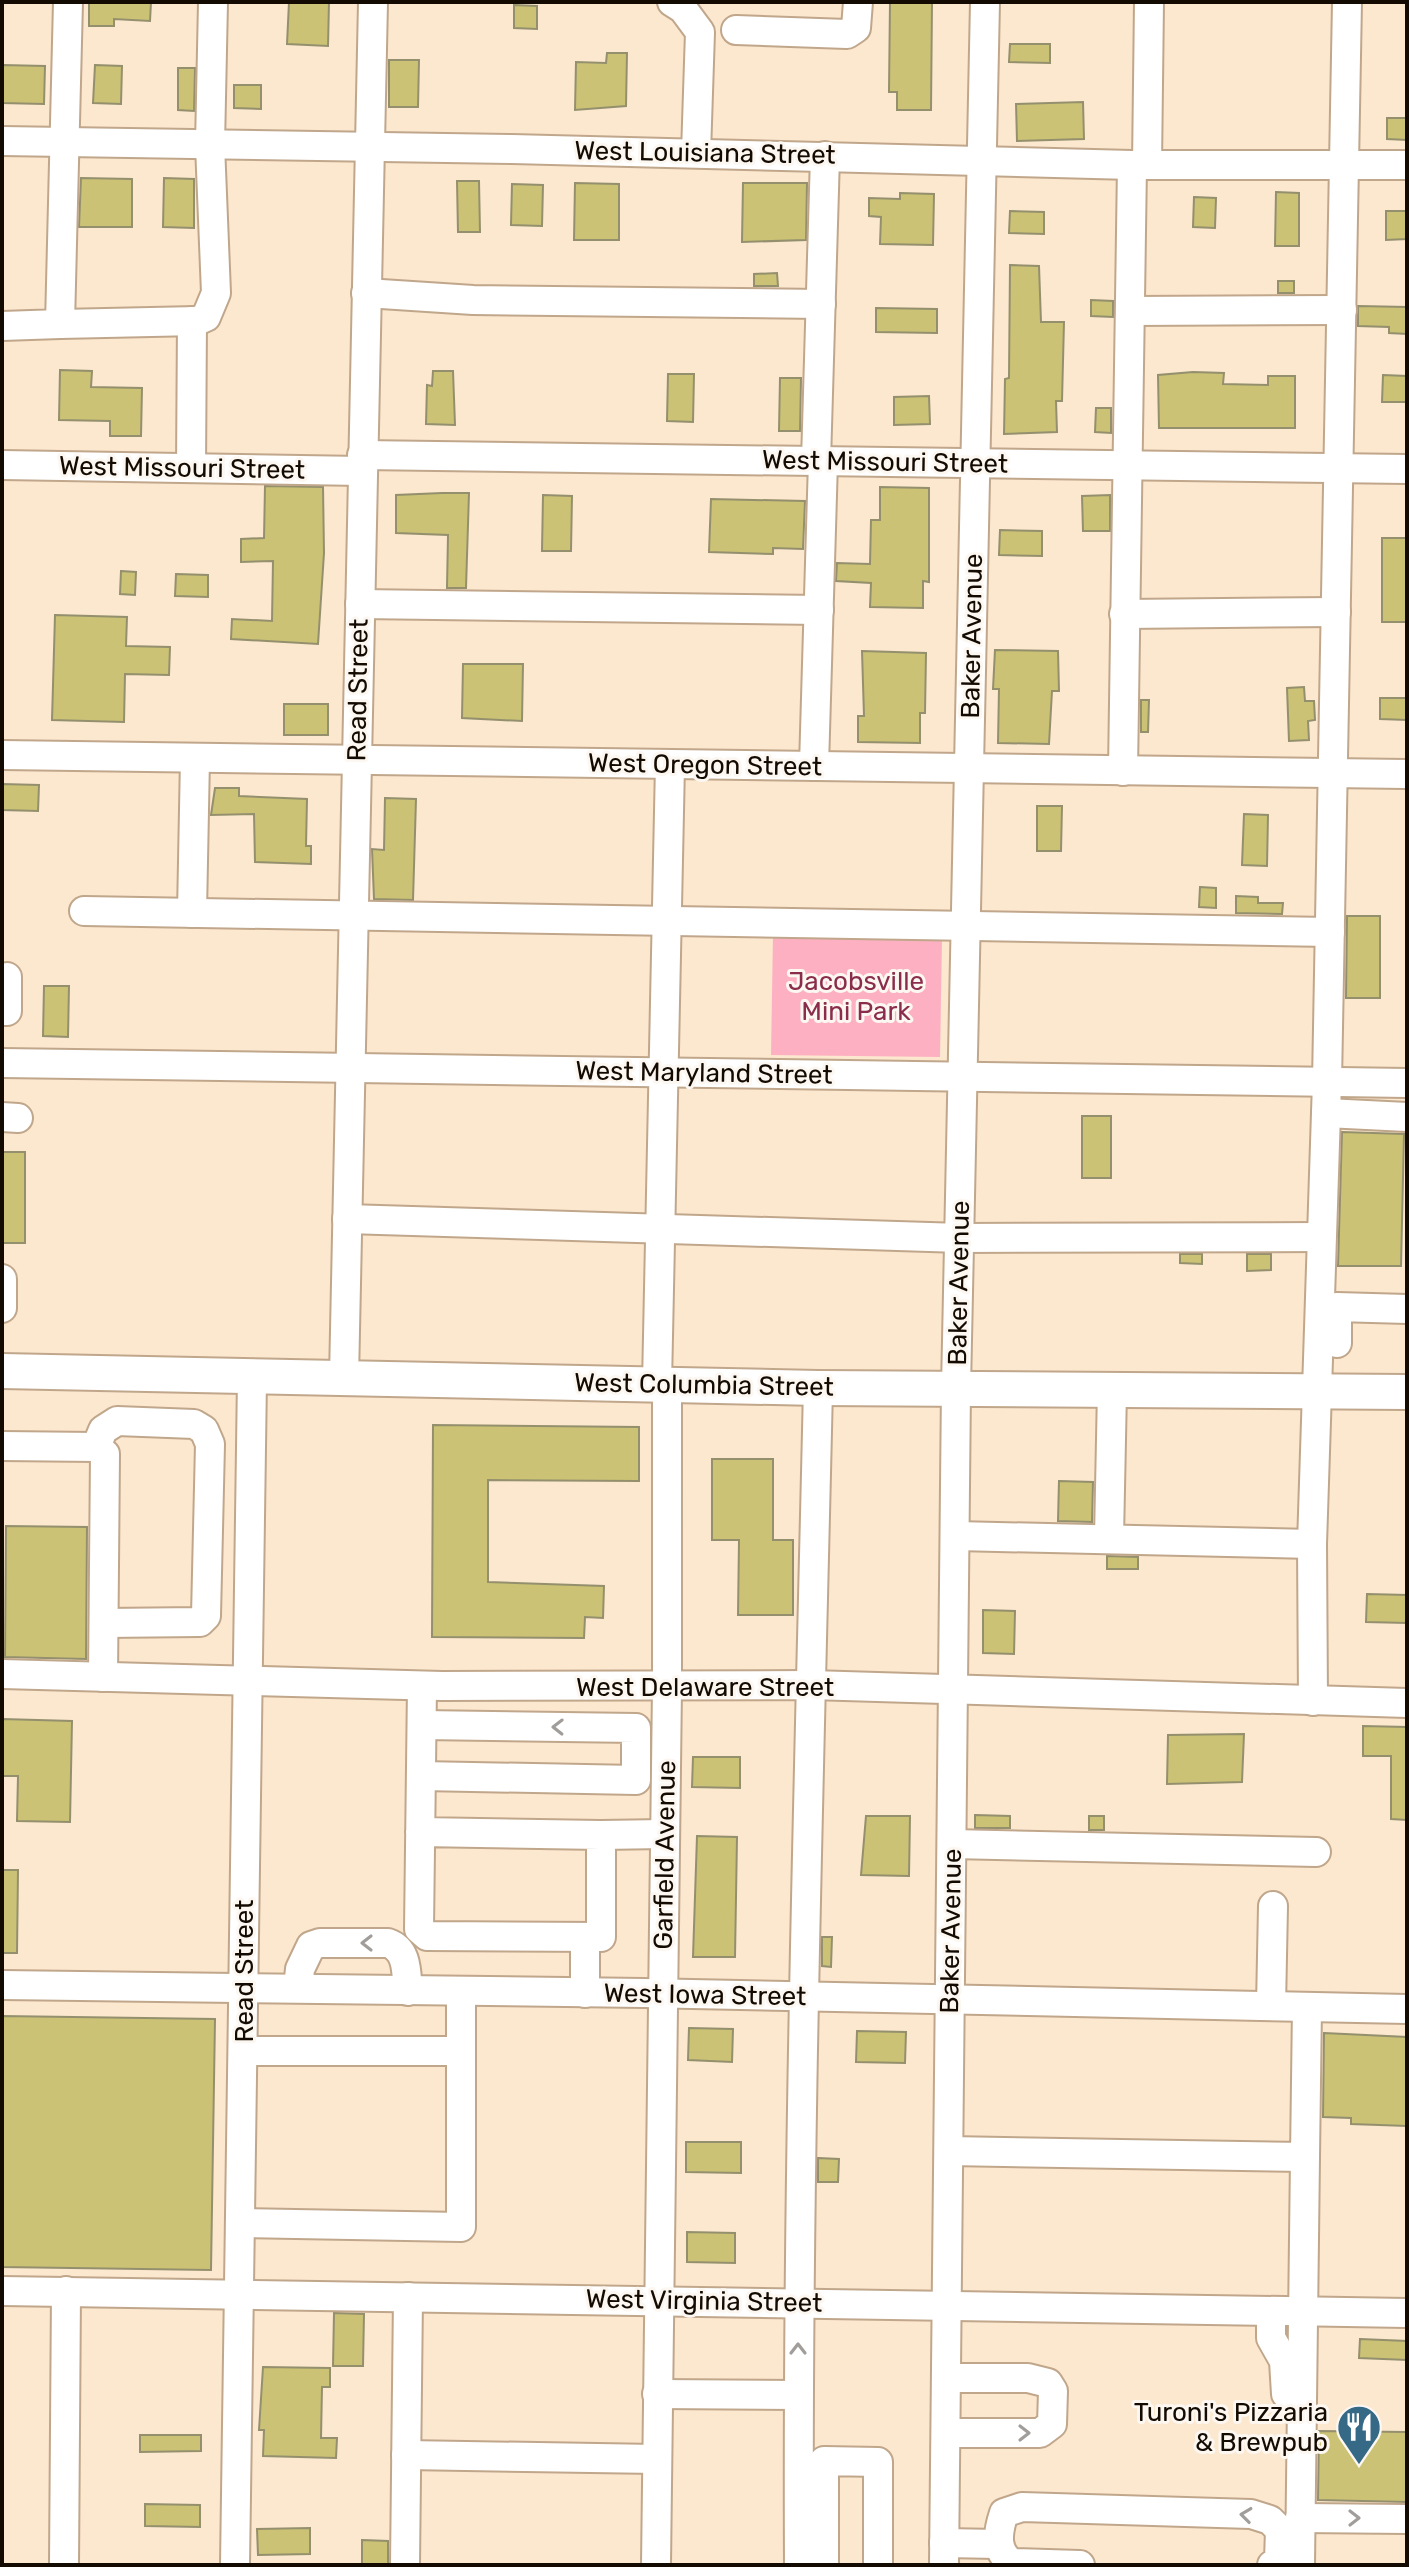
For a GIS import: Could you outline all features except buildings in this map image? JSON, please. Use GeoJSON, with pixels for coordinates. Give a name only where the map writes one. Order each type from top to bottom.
{"type":"FeatureCollection","features":[{"type":"Feature","properties":{"kind":"main road","name":"West Columbia Street"},"geometry":{"type":"LineString","coordinates":[[2,1371],[818,1388],[1407,1392]]}},
{"type":"Feature","properties":{"kind":"street"},"geometry":{"type":"LineString","coordinates":[[60,324],[68,2]]}},
{"type":"Feature","properties":{"kind":"street"},"geometry":{"type":"LineString","coordinates":[[2,326],[192,321],[206,317],[216,293],[210,145],[213,2]]}},
{"type":"Feature","properties":{"kind":"street","name":"Read Street"},"geometry":{"type":"LineString","coordinates":[[344,1378],[373,2]]}},
{"type":"Feature","properties":{"kind":"street"},"geometry":{"type":"LineString","coordinates":[[672,2],[683,9],[700,32],[696,153]]}},
{"type":"Feature","properties":{"kind":"street"},"geometry":{"type":"LineString","coordinates":[[736,30],[847,34],[856,28],[858,2]]}},
{"type":"Feature","properties":{"kind":"street","name":"Baker Avenue"},"geometry":{"type":"LineString","coordinates":[[944,2554],[956,1388],[985,2]]}},
{"type":"Feature","properties":{"kind":"street"},"geometry":{"type":"LineString","coordinates":[[1123,771],[1132,311],[1149,2]]}},
{"type":"Feature","properties":{"kind":"street"},"geometry":{"type":"LineString","coordinates":[[1327,1392],[1321,1237],[1327,1082],[1347,2]]}},
{"type":"Feature","properties":{"kind":"street","name":"West Louisiana Street"},"geometry":{"type":"LineString","coordinates":[[2,141],[696,153],[1139,165],[1407,165]]}},
{"type":"Feature","properties":{"kind":"street"},"geometry":{"type":"LineString","coordinates":[[814,766],[825,156]]}},
{"type":"Feature","properties":{"kind":"street"},"geometry":{"type":"LineString","coordinates":[[366,293],[473,300],[821,304]]}},
{"type":"Feature","properties":{"kind":"street"},"geometry":{"type":"LineString","coordinates":[[1132,311],[1342,310]]}},
{"type":"Feature","properties":{"kind":"street"},"geometry":{"type":"LineString","coordinates":[[191,468],[192,321]]}},
{"type":"Feature","properties":{"kind":"street","name":"West Missouri Street"},"geometry":{"type":"LineString","coordinates":[[2,465],[191,468],[362,463],[820,461],[1407,469]]}},
{"type":"Feature","properties":{"kind":"street"},"geometry":{"type":"LineString","coordinates":[[360,604],[819,610]]}},
{"type":"Feature","properties":{"kind":"street"},"geometry":{"type":"LineString","coordinates":[[1124,614],[1336,612]]}},
{"type":"Feature","properties":{"kind":"street","name":"West Oregon Street"},"geometry":{"type":"LineString","coordinates":[[2,755],[1407,774]]}},
{"type":"Feature","properties":{"kind":"street"},"geometry":{"type":"LineString","coordinates":[[192,913],[195,758]]}},
{"type":"Feature","properties":{"kind":"street","name":"Garfield Avenue"},"geometry":{"type":"LineString","coordinates":[[656,2565],[667,1688],[659,1228],[666,1073],[670,764]]}},
{"type":"Feature","properties":{"kind":"street"},"geometry":{"type":"LineString","coordinates":[[84,911],[668,920],[966,929],[1330,932]]}},
{"type":"Feature","properties":{"kind":"street"},"geometry":{"type":"LineString","coordinates":[[2,1011],[7,1011],[7,977]]}},
{"type":"Feature","properties":{"kind":"street","name":"West Maryland Street"},"geometry":{"type":"LineString","coordinates":[[2,1063],[1407,1083]]}},
{"type":"Feature","properties":{"kind":"street"},"geometry":{"type":"LineString","coordinates":[[1326,1113],[1407,1117]]}},
{"type":"Feature","properties":{"kind":"street"},"geometry":{"type":"LineString","coordinates":[[347,1219],[961,1238],[1321,1237]]}},
{"type":"Feature","properties":{"kind":"street"},"geometry":{"type":"LineString","coordinates":[[2,1279],[2,1308]]}},
{"type":"Feature","properties":{"kind":"street"},"geometry":{"type":"LineString","coordinates":[[1313,1701],[1312,1544],[1337,1307],[1407,1309]]}},
{"type":"Feature","properties":{"kind":"street","name":"Read Street"},"geometry":{"type":"LineString","coordinates":[[235,2565],[252,1378]]}},
{"type":"Feature","properties":{"kind":"street"},"geometry":{"type":"LineString","coordinates":[[799,2565],[798,2303],[818,1388]]}},
{"type":"Feature","properties":{"kind":"street"},"geometry":{"type":"LineString","coordinates":[[1109,1538],[1112,1390]]}},
{"type":"Feature","properties":{"kind":"street"},"geometry":{"type":"LineString","coordinates":[[96,1447],[103,1430],[117,1421],[194,1424],[204,1430],[210,1444],[206,1616],[200,1622],[104,1623]]}},
{"type":"Feature","properties":{"kind":"street"},"geometry":{"type":"LineString","coordinates":[[2,1446],[96,1447],[105,1454],[103,1677]]}},
{"type":"Feature","properties":{"kind":"street"},"geometry":{"type":"LineString","coordinates":[[956,1536],[1312,1544]]}},
{"type":"Feature","properties":{"kind":"street","name":"West Delaware Street"},"geometry":{"type":"LineString","coordinates":[[2,1674],[422,1686],[667,1688],[811,1685],[955,1692],[1407,1703]]}},
{"type":"Feature","properties":{"kind":"street"},"geometry":{"type":"LineString","coordinates":[[400,1951],[419,1929],[422,1686]]}},
{"type":"Feature","properties":{"kind":"street"},"geometry":{"type":"LineString","coordinates":[[421,1776],[636,1780],[636,1728],[422,1725]]}},
{"type":"Feature","properties":{"kind":"street"},"geometry":{"type":"LineString","coordinates":[[420,1832],[664,1834]]}},
{"type":"Feature","properties":{"kind":"street"},"geometry":{"type":"LineString","coordinates":[[419,1929],[427,1936],[601,1937],[601,1835]]}},
{"type":"Feature","properties":{"kind":"street"},"geometry":{"type":"LineString","coordinates":[[952,1844],[1316,1852]]}},
{"type":"Feature","properties":{"kind":"street"},"geometry":{"type":"LineString","coordinates":[[1271,2006],[1273,1906]]}},
{"type":"Feature","properties":{"kind":"street"},"geometry":{"type":"LineString","coordinates":[[585,1937],[585,1993]]}},
{"type":"Feature","properties":{"kind":"street"},"geometry":{"type":"LineString","coordinates":[[298,1988],[305,1956],[311,1946],[320,1943],[388,1943],[400,1951],[405,1960],[408,1991]]}},
{"type":"Feature","properties":{"kind":"street","name":"West Iowa Street"},"geometry":{"type":"LineString","coordinates":[[2,1985],[803,1996],[1407,2009]]}},
{"type":"Feature","properties":{"kind":"street"},"geometry":{"type":"LineString","coordinates":[[241,2223],[461,2227],[461,1992]]}},
{"type":"Feature","properties":{"kind":"street"},"geometry":{"type":"LineString","coordinates":[[1300,2565],[1290,2524],[1302,2311],[1307,2007]]}},
{"type":"Feature","properties":{"kind":"street"},"geometry":{"type":"LineString","coordinates":[[244,2051],[461,2051]]}},
{"type":"Feature","properties":{"kind":"street"},"geometry":{"type":"LineString","coordinates":[[949,2151],[1305,2157]]}},
{"type":"Feature","properties":{"kind":"street","name":"West Virginia Street"},"geometry":{"type":"LineString","coordinates":[[2,2291],[1407,2313]]}},
{"type":"Feature","properties":{"kind":"street"},"geometry":{"type":"LineString","coordinates":[[64,2565],[66,2291]]}},
{"type":"Feature","properties":{"kind":"street"},"geometry":{"type":"LineString","coordinates":[[405,2565],[408,2297]]}},
{"type":"Feature","properties":{"kind":"street"},"geometry":{"type":"LineString","coordinates":[[1271,2311],[1271,2338],[1284,2361],[1293,2431],[1290,2524],[1279,2560],[1272,2565]]}},
{"type":"Feature","properties":{"kind":"street"},"geometry":{"type":"LineString","coordinates":[[946,2433],[1040,2433],[1052,2424],[1054,2409],[1048,2383],[1028,2378],[947,2378]]}},
{"type":"Feature","properties":{"kind":"street"},"geometry":{"type":"LineString","coordinates":[[657,2394],[798,2395]]}},
{"type":"Feature","properties":{"kind":"street"},"geometry":{"type":"LineString","coordinates":[[406,2455],[657,2459]]}},
{"type":"Feature","properties":{"kind":"street"},"geometry":{"type":"LineString","coordinates":[[824,2565],[824,2461],[878,2462],[878,2565]]}},
{"type":"Feature","properties":{"kind":"street"},"geometry":{"type":"LineString","coordinates":[[1080,2565],[1012,2563],[1004,2557],[998,2544],[1004,2513],[1022,2507],[1251,2514],[1290,2524],[1407,2519]]}},
{"type":"Feature","properties":{"kind":"street"},"geometry":{"type":"LineString","coordinates":[[944,2554],[998,2544]]}},
{"type":"Feature","properties":{"kind":"green space","name":"Jacobsville Mini Park"},"geometry":{"type":"Polygon","coordinates":[[[773,935],[942,937],[940,1057],[771,1055],[773,935]]]}},
{"type":"Feature","properties":{"kind":"place","name":"Turoni's Pizzaria & Brewpub"},"geometry":{"type":"Point","coordinates":[1359,2466]}}]}
